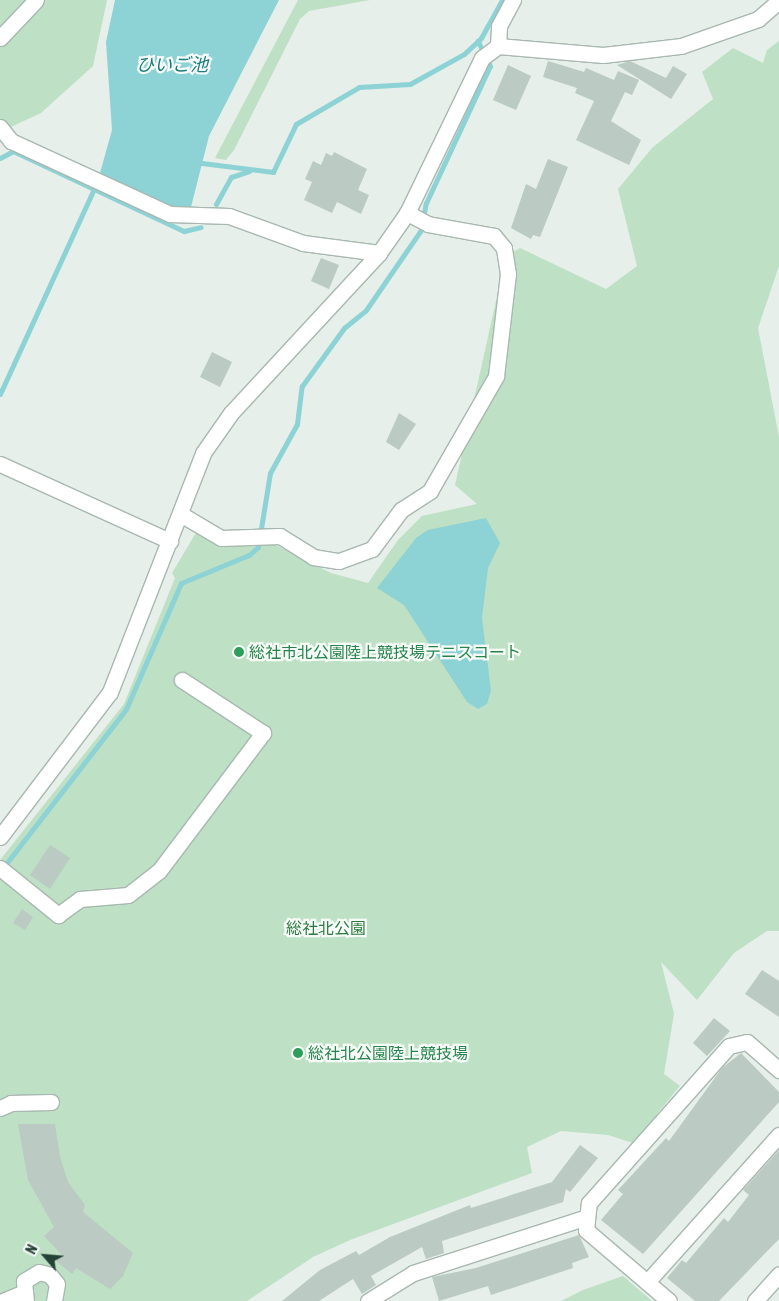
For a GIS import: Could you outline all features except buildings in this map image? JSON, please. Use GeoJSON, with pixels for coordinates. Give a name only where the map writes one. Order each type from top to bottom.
{"type":"FeatureCollection","features":[{"type":"Feature","properties":{"kind":"street"},"geometry":{"type":"LineString","coordinates":[[0,38],[36,0]]}},
{"type":"Feature","properties":{"kind":"street"},"geometry":{"type":"LineString","coordinates":[[0,837],[110,692],[170,540],[182,515],[204,453],[231,413],[380,253],[418,219],[499,26],[513,0]]}},
{"type":"Feature","properties":{"kind":"street"},"geometry":{"type":"LineString","coordinates":[[489,52],[603,55],[681,46],[758,19],[779,1]]}},
{"type":"Feature","properties":{"kind":"street"},"geometry":{"type":"LineString","coordinates":[[0,127],[6,143],[170,214],[229,216],[302,243],[380,253]]}},
{"type":"Feature","properties":{"kind":"street"},"geometry":{"type":"LineString","coordinates":[[182,515],[221,538],[280,536],[324,560],[357,558],[372,549],[401,510],[430,491],[496,376],[508,305],[504,248],[494,236],[418,219]]}},
{"type":"Feature","properties":{"kind":"street"},"geometry":{"type":"LineString","coordinates":[[0,464],[170,540]]}},
{"type":"Feature","properties":{"kind":"street"},"geometry":{"type":"LineString","coordinates":[[3,870],[58,915],[80,899],[128,895],[159,871],[263,733],[182,680]]}},
{"type":"Feature","properties":{"kind":"street"},"geometry":{"type":"LineString","coordinates":[[669,1301],[586,1230],[584,1218],[589,1203],[729,1046],[747,1042],[779,1070]]}},
{"type":"Feature","properties":{"kind":"street"},"geometry":{"type":"LineString","coordinates":[[0,1108],[11,1103],[51,1102]]}},
{"type":"Feature","properties":{"kind":"street"},"geometry":{"type":"LineString","coordinates":[[647,1282],[779,1135]]}},
{"type":"Feature","properties":{"kind":"street"},"geometry":{"type":"LineString","coordinates":[[368,1301],[413,1273],[584,1218]]}},
{"type":"Feature","properties":{"kind":"street"},"geometry":{"type":"LineString","coordinates":[[2,1301],[24,1297],[28,1276],[45,1272],[57,1284],[54,1301]]}},
{"type":"Feature","properties":{"kind":"street"},"geometry":{"type":"LineString","coordinates":[[756,1301],[779,1274]]}},
{"type":"Feature","properties":{"kind":"green space"},"geometry":{"type":"Polygon","coordinates":[[[0,0],[107,0],[93,66],[41,113],[0,132],[0,0]]]}},
{"type":"Feature","properties":{"kind":"green space"},"geometry":{"type":"Polygon","coordinates":[[[298,0],[370,0],[309,11],[300,19],[234,150],[226,160],[215,158],[298,0]]]}},
{"type":"Feature","properties":{"kind":"green space","name":"総社北公園"},"geometry":{"type":"Polygon","coordinates":[[[779,41],[779,266],[758,328],[779,437],[779,931],[767,931],[734,953],[697,1000],[661,962],[674,1014],[664,1074],[680,1086],[633,1143],[608,1135],[561,1131],[527,1147],[532,1173],[350,1240],[313,1257],[247,1301],[0,1301],[0,860],[124,704],[175,578],[172,573],[197,531],[268,541],[331,573],[368,583],[398,540],[422,516],[477,504],[455,485],[506,256],[520,248],[606,289],[637,266],[618,189],[652,148],[713,99],[702,72],[733,48],[763,63],[767,50],[779,41]]]}},
{"type":"Feature","properties":{"kind":"green space"},"geometry":{"type":"Polygon","coordinates":[[[623,1276],[652,1301],[561,1301],[583,1290],[623,1276]]]}},
{"type":"Feature","properties":{"kind":"water","name":"ひいご池"},"geometry":{"type":"Polygon","coordinates":[[[115,0],[279,0],[209,136],[190,211],[176,209],[100,173],[112,130],[106,42],[115,0]]]}},
{"type":"Feature","properties":{"kind":"water"},"geometry":{"type":"Polygon","coordinates":[[[486,518],[500,543],[488,568],[482,618],[491,691],[487,704],[478,709],[467,702],[404,605],[377,588],[416,538],[428,530],[486,518]]]}},
{"type":"Feature","properties":{"kind":"waterway"},"geometry":{"type":"LineString","coordinates":[[194,162],[273,172],[296,124],[359,87],[410,84],[464,54],[481,38],[502,0]]}},
{"type":"Feature","properties":{"kind":"waterway"},"geometry":{"type":"LineString","coordinates":[[2,869],[126,709],[181,583],[249,555],[258,547],[270,473],[297,424],[302,386],[344,328],[366,310],[421,230],[426,203],[490,66],[478,41]]}},
{"type":"Feature","properties":{"kind":"waterway"},"geometry":{"type":"LineString","coordinates":[[0,158],[13,151],[184,231],[201,227]]}},
{"type":"Feature","properties":{"kind":"waterway"},"geometry":{"type":"LineString","coordinates":[[216,204],[231,177],[249,171]]}},
{"type":"Feature","properties":{"kind":"waterway"},"geometry":{"type":"LineString","coordinates":[[0,394],[94,189]]}},
{"type":"Feature","properties":{"kind":"place","name":"総社市北公園陸上競技場テニスコート"},"geometry":{"type":"Point","coordinates":[239,652]}},
{"type":"Feature","properties":{"kind":"place","name":"総社北公園陸上競技場"},"geometry":{"type":"Point","coordinates":[298,1053]}}]}
